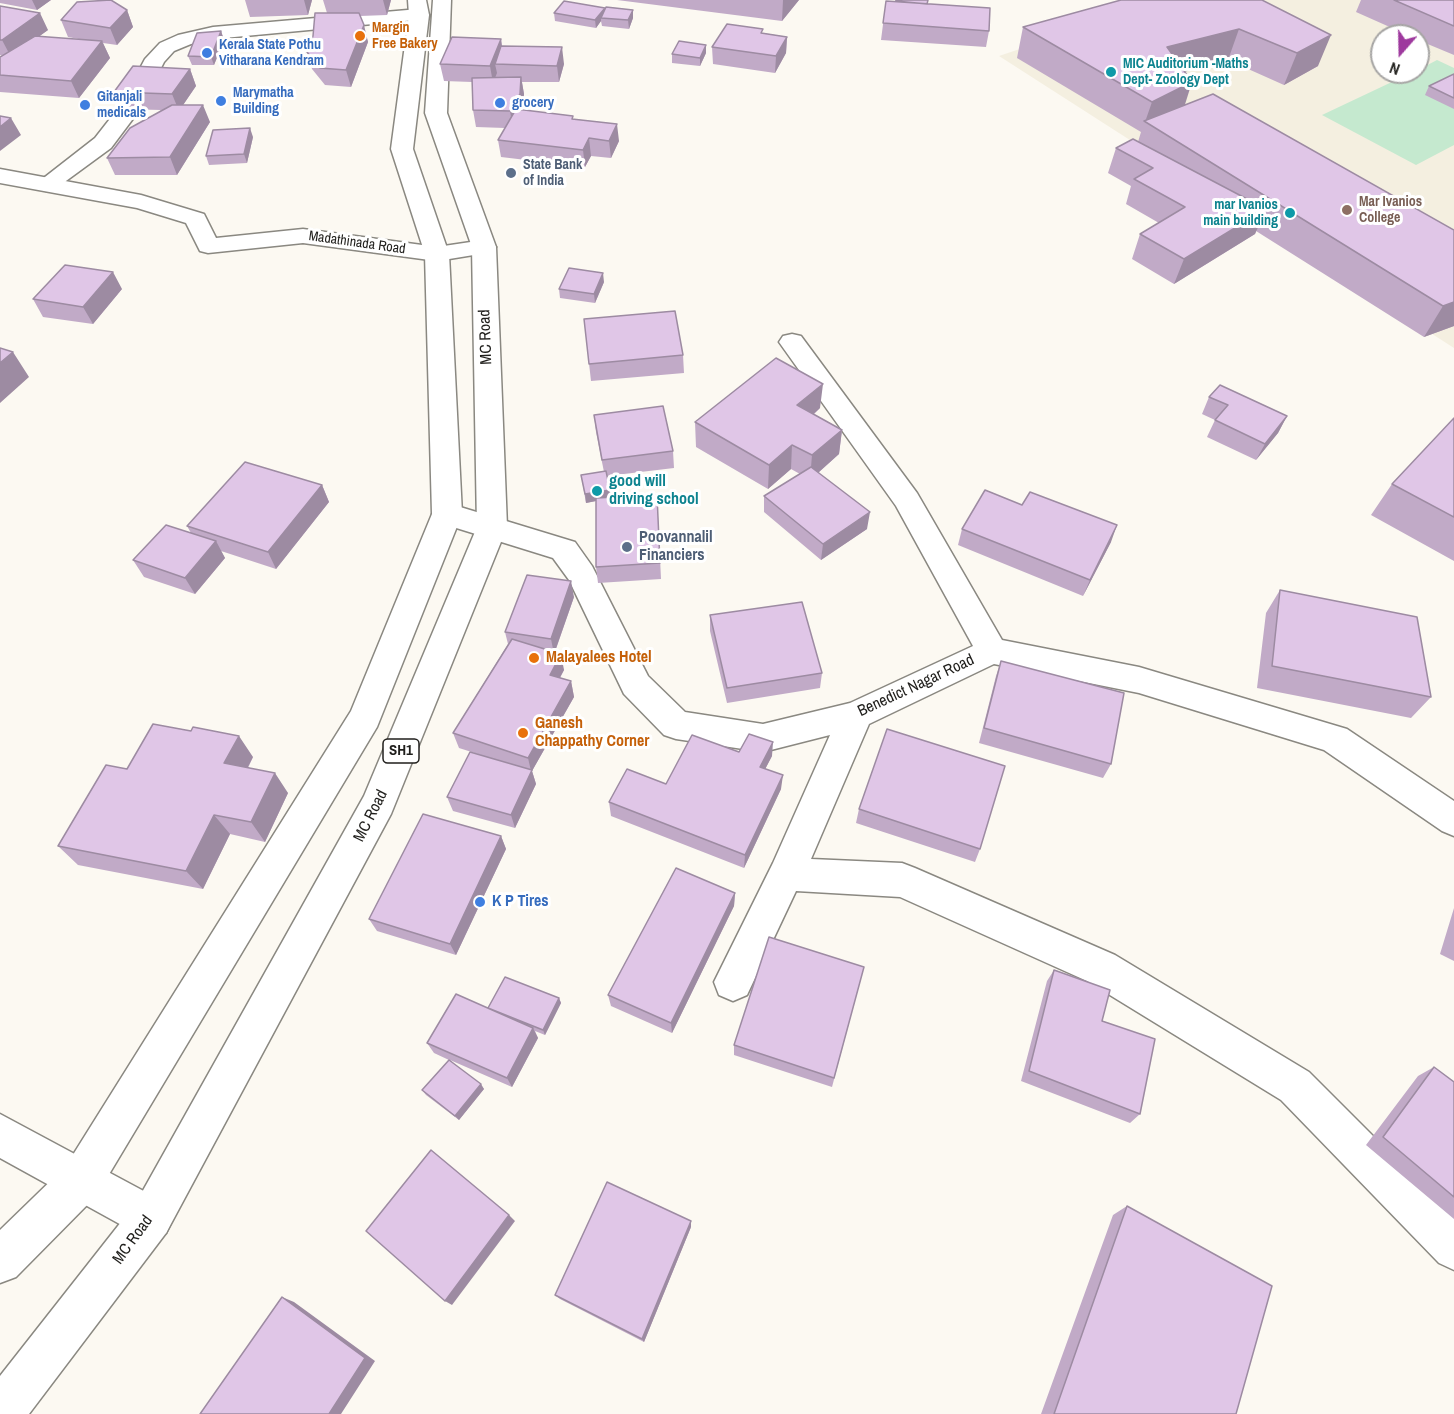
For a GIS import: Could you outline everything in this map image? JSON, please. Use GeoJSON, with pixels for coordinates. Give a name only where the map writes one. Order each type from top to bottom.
{"type":"FeatureCollection","features":[{"type":"Feature","properties":{"kind":"street"},"geometry":{"type":"LineString","coordinates":[[0,1261],[81,1182],[365,717],[447,514],[437,254],[402,149],[426,5],[213,33],[185,39],[167,47],[155,59],[129,108],[103,143],[47,184]]}},
{"type":"Feature","properties":{"kind":"street","name":"MC Road"},"geometry":{"type":"LineString","coordinates":[[9,1411],[151,1218],[380,803],[492,527],[484,247],[436,113],[426,5]]}},
{"type":"Feature","properties":{"kind":"street","name":"Madathinada Road"},"geometry":{"type":"LineString","coordinates":[[0,176],[141,202],[196,219],[208,246],[303,236],[437,254],[484,247]]}},
{"type":"Feature","properties":{"kind":"street"},"geometry":{"type":"LineString","coordinates":[[792,342],[907,500],[992,651]]}},
{"type":"Feature","properties":{"kind":"street","name":"Benedict Nagar Road"},"geometry":{"type":"LineString","coordinates":[[447,514],[564,550],[581,574],[636,685],[676,724],[763,738],[856,715],[992,651],[1139,680],[1335,739],[1454,820]]}},
{"type":"Feature","properties":{"kind":"street"},"geometry":{"type":"LineString","coordinates":[[733,982],[786,874],[856,715]]}},
{"type":"Feature","properties":{"kind":"street"},"geometry":{"type":"LineString","coordinates":[[786,874],[902,880],[1101,968],[1295,1086],[1454,1248]]}},
{"type":"Feature","properties":{"kind":"street"},"geometry":{"type":"LineString","coordinates":[[0,1135],[81,1182],[151,1218]]}},
{"type":"Feature","properties":{"kind":"shaded area","name":"Mar Ivanios College"},"geometry":{"type":"Polygon","coordinates":[[[1165,0],[1454,0],[1454,348],[999,56],[1165,0]]]}},
{"type":"Feature","properties":{"kind":"green space"},"geometry":{"type":"Polygon","coordinates":[[[1437,60],[1454,68],[1454,145],[1416,165],[1322,115],[1388,84],[1430,84],[1430,64],[1437,60]]]}},
{"type":"Feature","properties":{"kind":"building"},"geometry":{"type":"Polygon","coordinates":[[[111,0],[127,10],[110,28],[61,20],[77,2],[111,0]]]}},
{"type":"Feature","properties":{"kind":"building"},"geometry":{"type":"Polygon","coordinates":[[[896,0],[928,0],[927,4],[896,0]]]}},
{"type":"Feature","properties":{"kind":"building"},"geometry":{"type":"Polygon","coordinates":[[[1121,0],[1262,0],[1331,35],[1297,53],[1239,29],[1167,47],[1192,82],[1152,102],[1023,27],[1121,0]]]}},
{"type":"Feature","properties":{"kind":"building"},"geometry":{"type":"Polygon","coordinates":[[[1394,0],[1454,0],[1454,26],[1394,0]]]}},
{"type":"Feature","properties":{"kind":"building"},"geometry":{"type":"Polygon","coordinates":[[[564,1],[605,8],[595,20],[554,13],[564,1]]]}},
{"type":"Feature","properties":{"kind":"building"},"geometry":{"type":"Polygon","coordinates":[[[886,1],[990,8],[989,31],[883,23],[886,1]]]}},
{"type":"Feature","properties":{"kind":"building"},"geometry":{"type":"Polygon","coordinates":[[[0,6],[40,13],[0,40],[0,6]]]}},
{"type":"Feature","properties":{"kind":"building"},"geometry":{"type":"Polygon","coordinates":[[[606,7],[633,10],[628,20],[601,18],[606,7]]]}},
{"type":"Feature","properties":{"kind":"building"},"geometry":{"type":"Polygon","coordinates":[[[315,13],[359,13],[364,25],[346,70],[320,68],[307,52],[313,36],[315,13]]]}},
{"type":"Feature","properties":{"kind":"building"},"geometry":{"type":"Polygon","coordinates":[[[727,24],[763,29],[761,33],[787,37],[776,56],[712,47],[727,24]]]}},
{"type":"Feature","properties":{"kind":"building"},"geometry":{"type":"Polygon","coordinates":[[[221,31],[211,57],[188,56],[197,33],[221,31]]]}},
{"type":"Feature","properties":{"kind":"building"},"geometry":{"type":"Polygon","coordinates":[[[35,36],[102,41],[71,81],[0,75],[0,57],[35,36]]]}},
{"type":"Feature","properties":{"kind":"building"},"geometry":{"type":"Polygon","coordinates":[[[452,37],[501,39],[490,66],[440,64],[452,37]]]}},
{"type":"Feature","properties":{"kind":"building"},"geometry":{"type":"Polygon","coordinates":[[[679,41],[706,45],[700,58],[672,54],[679,41]]]}},
{"type":"Feature","properties":{"kind":"building"},"geometry":{"type":"Polygon","coordinates":[[[501,46],[562,47],[557,66],[495,64],[501,46]]]}},
{"type":"Feature","properties":{"kind":"building"},"geometry":{"type":"Polygon","coordinates":[[[133,66],[190,69],[172,94],[114,92],[133,66]]]}},
{"type":"Feature","properties":{"kind":"building"},"geometry":{"type":"Polygon","coordinates":[[[1454,74],[1454,98],[1429,86],[1454,74]]]}},
{"type":"Feature","properties":{"kind":"building"},"geometry":{"type":"Polygon","coordinates":[[[521,77],[520,94],[510,111],[473,110],[472,78],[521,77]]]}},
{"type":"Feature","properties":{"kind":"building"},"geometry":{"type":"Polygon","coordinates":[[[1213,94],[1454,230],[1454,302],[1443,306],[1144,121],[1213,94]]]}},
{"type":"Feature","properties":{"kind":"building"},"geometry":{"type":"Polygon","coordinates":[[[172,105],[203,105],[170,157],[107,158],[130,128],[172,105]]]}},
{"type":"Feature","properties":{"kind":"building"},"geometry":{"type":"Polygon","coordinates":[[[516,109],[617,124],[609,141],[589,138],[583,150],[498,140],[516,109]]]}},
{"type":"Feature","properties":{"kind":"building"},"geometry":{"type":"Polygon","coordinates":[[[0,116],[11,118],[0,127],[0,116]]]}},
{"type":"Feature","properties":{"kind":"building"},"geometry":{"type":"Polygon","coordinates":[[[250,128],[244,154],[206,156],[213,130],[250,128]]]}},
{"type":"Feature","properties":{"kind":"building"},"geometry":{"type":"Polygon","coordinates":[[[1133,139],[1266,209],[1184,259],[1140,234],[1185,207],[1134,179],[1153,168],[1116,148],[1133,139]]]}},
{"type":"Feature","properties":{"kind":"building"},"geometry":{"type":"Polygon","coordinates":[[[65,265],[113,272],[83,307],[33,299],[65,265]]]}},
{"type":"Feature","properties":{"kind":"building"},"geometry":{"type":"Polygon","coordinates":[[[569,268],[603,273],[594,294],[559,289],[569,268]]]}},
{"type":"Feature","properties":{"kind":"building"},"geometry":{"type":"Polygon","coordinates":[[[675,311],[683,355],[589,364],[584,319],[675,311]]]}},
{"type":"Feature","properties":{"kind":"building"},"geometry":{"type":"Polygon","coordinates":[[[0,348],[13,352],[0,363],[0,348]]]}},
{"type":"Feature","properties":{"kind":"building"},"geometry":{"type":"Polygon","coordinates":[[[776,358],[823,384],[797,405],[842,430],[812,455],[792,445],[769,465],[695,422],[776,358]]]}},
{"type":"Feature","properties":{"kind":"building"},"geometry":{"type":"Polygon","coordinates":[[[1220,385],[1287,416],[1265,444],[1215,420],[1228,405],[1209,397],[1220,385]]]}},
{"type":"Feature","properties":{"kind":"building"},"geometry":{"type":"Polygon","coordinates":[[[663,406],[673,451],[602,460],[594,415],[663,406]]]}},
{"type":"Feature","properties":{"kind":"building"},"geometry":{"type":"Polygon","coordinates":[[[1454,418],[1454,517],[1392,484],[1454,418]]]}},
{"type":"Feature","properties":{"kind":"building"},"geometry":{"type":"Polygon","coordinates":[[[245,462],[322,485],[268,552],[187,526],[245,462]]]}},
{"type":"Feature","properties":{"kind":"building"},"geometry":{"type":"Polygon","coordinates":[[[811,467],[870,512],[823,544],[764,496],[811,467]]]}},
{"type":"Feature","properties":{"kind":"building"},"geometry":{"type":"Polygon","coordinates":[[[606,471],[610,490],[585,494],[581,475],[606,471]]]}},
{"type":"Feature","properties":{"kind":"building"},"geometry":{"type":"Polygon","coordinates":[[[985,490],[1022,505],[1030,492],[1117,525],[1090,580],[962,529],[985,490]]]}},
{"type":"Feature","properties":{"kind":"building"},"geometry":{"type":"Polygon","coordinates":[[[657,495],[660,563],[596,567],[596,498],[657,495]]]}},
{"type":"Feature","properties":{"kind":"building"},"geometry":{"type":"Polygon","coordinates":[[[166,525],[216,541],[185,578],[133,560],[166,525]]]}},
{"type":"Feature","properties":{"kind":"building"},"geometry":{"type":"Polygon","coordinates":[[[527,575],[571,581],[551,639],[505,632],[527,575]]]}},
{"type":"Feature","properties":{"kind":"building"},"geometry":{"type":"Polygon","coordinates":[[[1280,590],[1417,617],[1431,697],[1272,666],[1280,590]]]}},
{"type":"Feature","properties":{"kind":"building"},"geometry":{"type":"Polygon","coordinates":[[[802,602],[822,673],[727,688],[710,615],[802,602]]]}},
{"type":"Feature","properties":{"kind":"building"},"geometry":{"type":"Polygon","coordinates":[[[512,639],[561,654],[550,675],[571,681],[528,758],[453,733],[512,639]]]}},
{"type":"Feature","properties":{"kind":"building"},"geometry":{"type":"Polygon","coordinates":[[[1001,661],[1124,693],[1111,764],[984,728],[1001,661]]]}},
{"type":"Feature","properties":{"kind":"building"},"geometry":{"type":"Polygon","coordinates":[[[153,724],[191,731],[193,727],[239,736],[224,763],[275,773],[251,822],[214,815],[186,871],[58,846],[106,765],[127,769],[153,724]]]}},
{"type":"Feature","properties":{"kind":"building"},"geometry":{"type":"Polygon","coordinates":[[[887,729],[1005,766],[980,849],[859,809],[887,729]]]}},
{"type":"Feature","properties":{"kind":"building"},"geometry":{"type":"Polygon","coordinates":[[[749,734],[773,742],[760,767],[783,775],[745,855],[609,802],[627,769],[666,784],[692,735],[739,752],[749,734]]]}},
{"type":"Feature","properties":{"kind":"building"},"geometry":{"type":"Polygon","coordinates":[[[470,752],[532,770],[511,815],[447,797],[470,752]]]}},
{"type":"Feature","properties":{"kind":"building"},"geometry":{"type":"Polygon","coordinates":[[[423,814],[501,836],[450,944],[369,919],[423,814]]]}},
{"type":"Feature","properties":{"kind":"building"},"geometry":{"type":"Polygon","coordinates":[[[676,868],[735,893],[671,1023],[608,995],[676,868]]]}},
{"type":"Feature","properties":{"kind":"building"},"geometry":{"type":"Polygon","coordinates":[[[769,937],[864,967],[834,1078],[734,1045],[769,937]]]}},
{"type":"Feature","properties":{"kind":"building"},"geometry":{"type":"Polygon","coordinates":[[[1054,970],[1110,990],[1102,1021],[1155,1039],[1140,1114],[1029,1071],[1054,970]]]}},
{"type":"Feature","properties":{"kind":"building"},"geometry":{"type":"Polygon","coordinates":[[[505,977],[559,998],[543,1030],[488,1008],[505,977]]]}},
{"type":"Feature","properties":{"kind":"building"},"geometry":{"type":"Polygon","coordinates":[[[456,994],[533,1028],[507,1078],[427,1043],[456,994]]]}},
{"type":"Feature","properties":{"kind":"building"},"geometry":{"type":"Polygon","coordinates":[[[449,1060],[481,1084],[455,1116],[422,1090],[449,1060]]]}},
{"type":"Feature","properties":{"kind":"building"},"geometry":{"type":"Polygon","coordinates":[[[1434,1067],[1454,1082],[1454,1197],[1383,1137],[1434,1067]]]}},
{"type":"Feature","properties":{"kind":"building"},"geometry":{"type":"Polygon","coordinates":[[[431,1150],[509,1215],[445,1301],[366,1231],[431,1150]]]}},
{"type":"Feature","properties":{"kind":"building"},"geometry":{"type":"Polygon","coordinates":[[[607,1182],[691,1221],[642,1339],[555,1295],[607,1182]]]}},
{"type":"Feature","properties":{"kind":"building"},"geometry":{"type":"Polygon","coordinates":[[[1127,1206],[1272,1286],[1236,1414],[1054,1414],[1127,1206]]]}},
{"type":"Feature","properties":{"kind":"building"},"geometry":{"type":"Polygon","coordinates":[[[282,1297],[365,1358],[329,1414],[200,1414],[282,1297]]]}},
{"type":"Feature","properties":{"kind":"place","name":"Margin Free Bakery"},"geometry":{"type":"Point","coordinates":[360,36]}},
{"type":"Feature","properties":{"kind":"place","name":"Kerala State Pothu Vitharana Kendram"},"geometry":{"type":"Point","coordinates":[207,53]}},
{"type":"Feature","properties":{"kind":"place","name":"MIC Auditorium -Maths Dept- Zoology Dept"},"geometry":{"type":"Point","coordinates":[1111,72]}},
{"type":"Feature","properties":{"kind":"place","name":"Marymatha Building"},"geometry":{"type":"Point","coordinates":[221,101]}},
{"type":"Feature","properties":{"kind":"place","name":"grocery"},"geometry":{"type":"Point","coordinates":[500,103]}},
{"type":"Feature","properties":{"kind":"place","name":"Gitanjali medicals"},"geometry":{"type":"Point","coordinates":[85,105]}},
{"type":"Feature","properties":{"kind":"place","name":"State Bank of India"},"geometry":{"type":"Point","coordinates":[511,173]}},
{"type":"Feature","properties":{"kind":"place","name":"Mar Ivanios College"},"geometry":{"type":"Point","coordinates":[1347,210]}},
{"type":"Feature","properties":{"kind":"place","name":"mar Ivanios main building"},"geometry":{"type":"Point","coordinates":[1290,213]}},
{"type":"Feature","properties":{"kind":"place","name":"good will driving school"},"geometry":{"type":"Point","coordinates":[597,491]}},
{"type":"Feature","properties":{"kind":"place","name":"Poovannalil Financiers"},"geometry":{"type":"Point","coordinates":[627,547]}},
{"type":"Feature","properties":{"kind":"place","name":"Malayalees Hotel"},"geometry":{"type":"Point","coordinates":[534,658]}},
{"type":"Feature","properties":{"kind":"place","name":"Ganesh Chappathy Corner"},"geometry":{"type":"Point","coordinates":[523,733]}},
{"type":"Feature","properties":{"kind":"place","name":"K P Tires"},"geometry":{"type":"Point","coordinates":[480,902]}}]}
